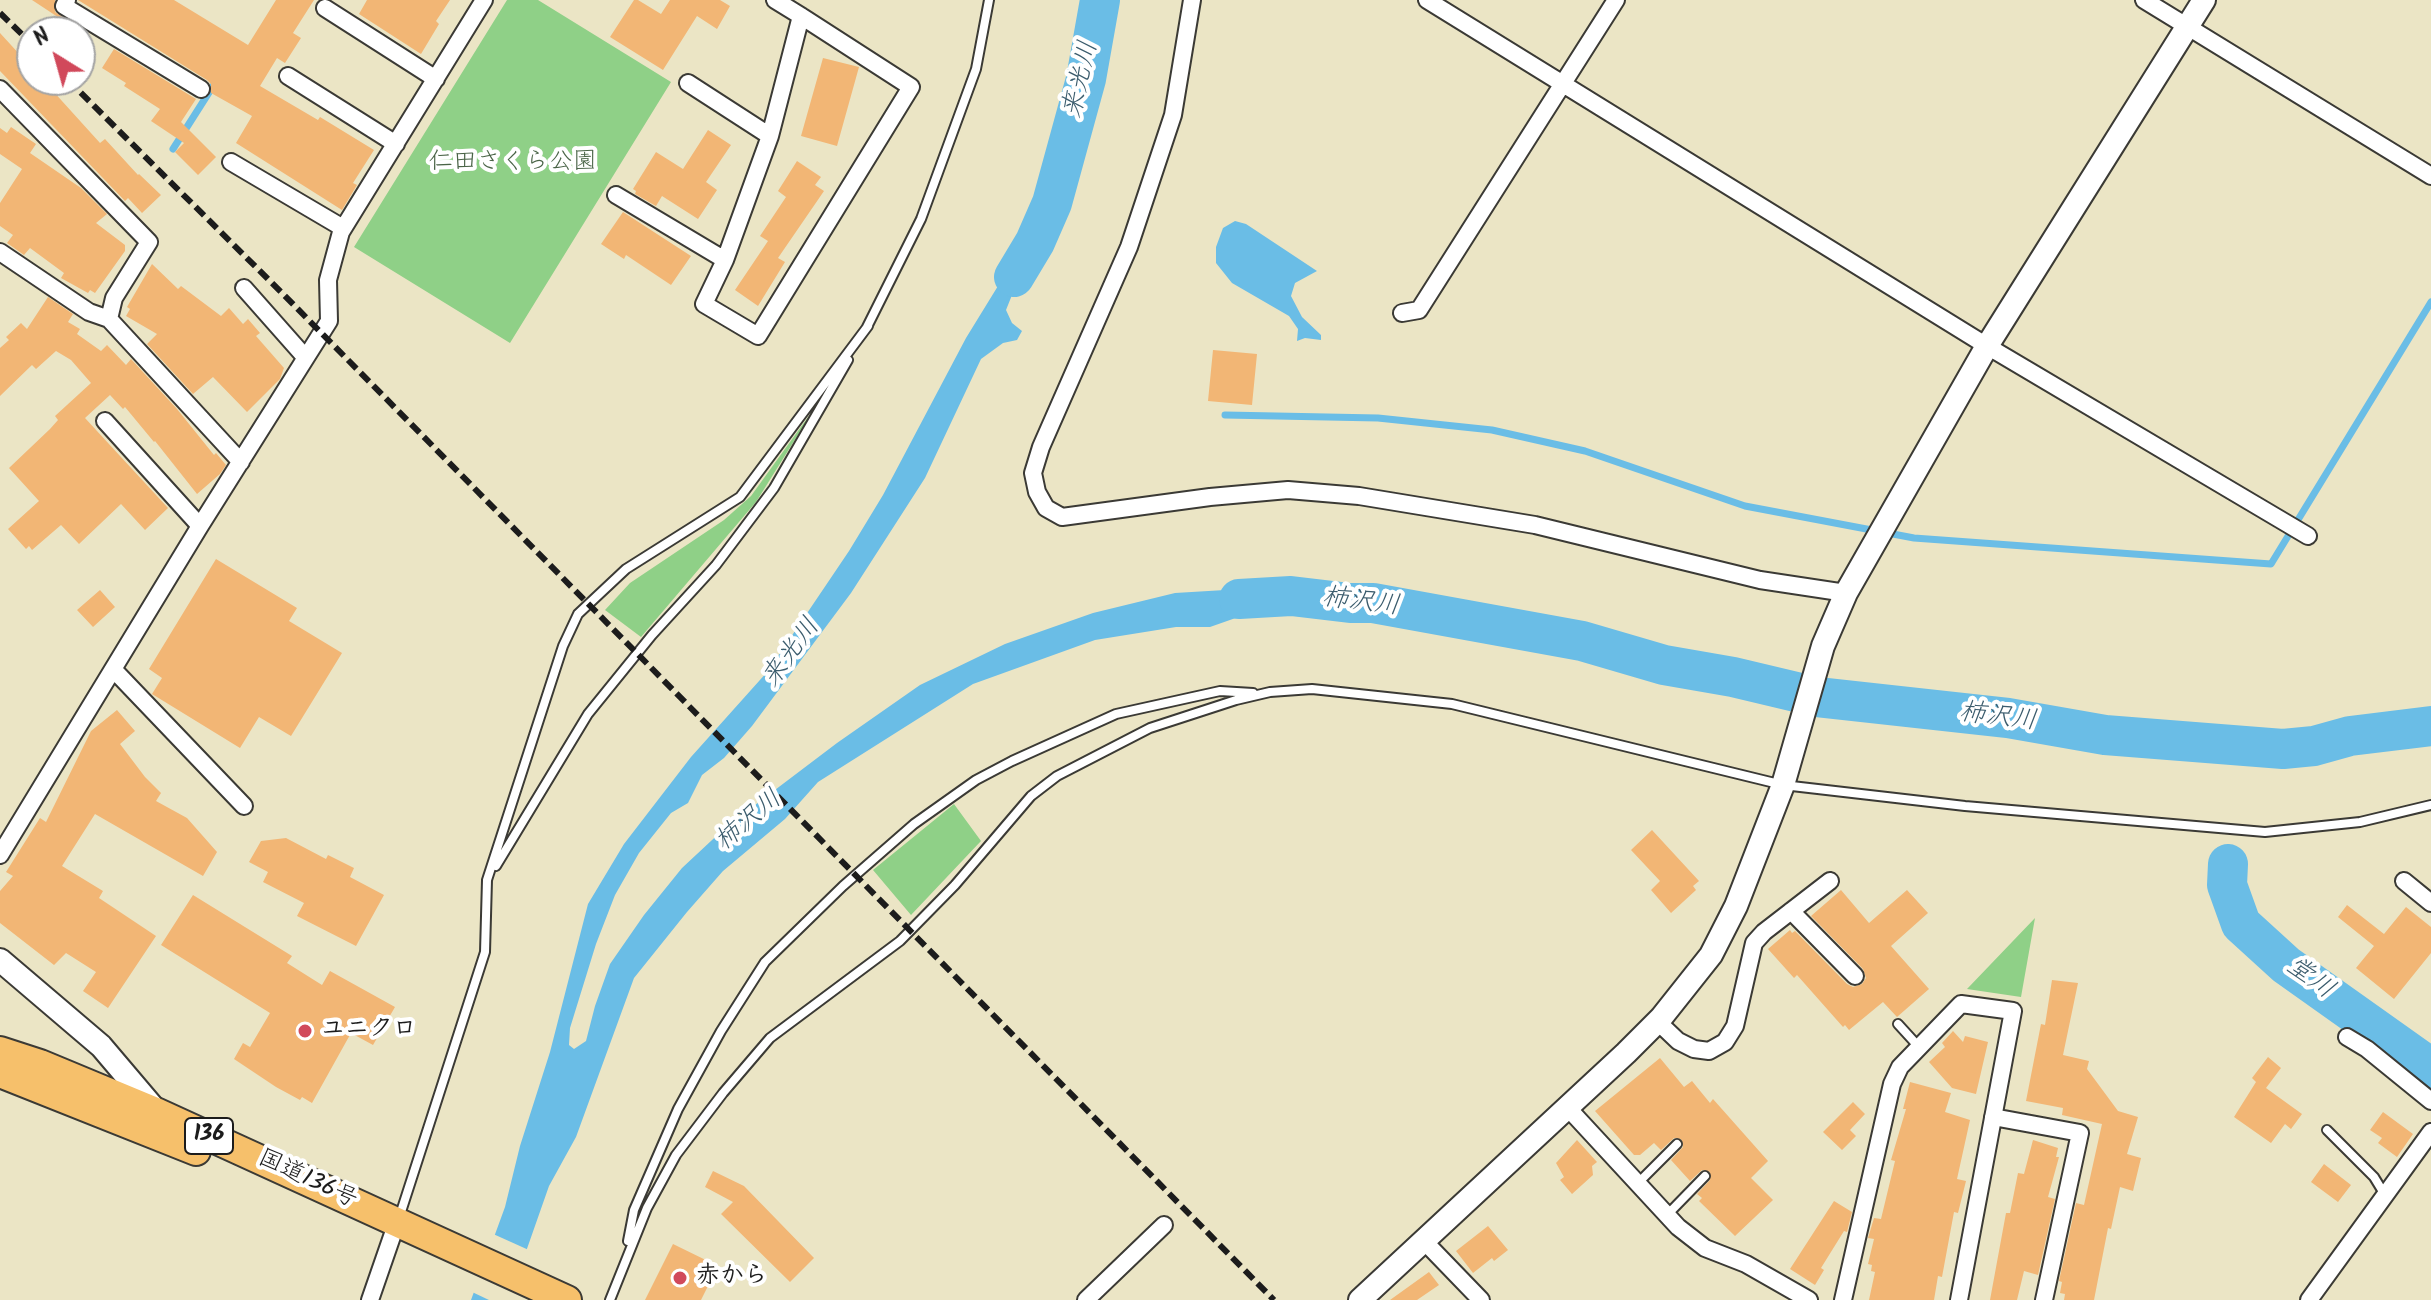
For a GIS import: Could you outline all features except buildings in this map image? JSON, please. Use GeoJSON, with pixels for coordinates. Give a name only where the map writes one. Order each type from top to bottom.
{"type":"FeatureCollection","features":[{"type":"Feature","properties":{"kind":"highway","name":"国道136号"},"geometry":{"type":"LineString","coordinates":[[0,1051],[40,1064],[158,1113],[403,1233],[529,1300]]}},
{"type":"Feature","properties":{"kind":"highway","name":"国道136号"},"geometry":{"type":"LineString","coordinates":[[0,1073],[567,1300]]}},
{"type":"Feature","properties":{"kind":"street"},"geometry":{"type":"LineString","coordinates":[[67,0],[64,6],[201,89]]}},
{"type":"Feature","properties":{"kind":"street"},"geometry":{"type":"LineString","coordinates":[[0,855],[329,321],[328,280],[343,228],[484,0]]}},
{"type":"Feature","properties":{"kind":"street"},"geometry":{"type":"LineString","coordinates":[[775,0],[801,16],[911,87],[758,336],[704,304],[725,260],[770,136],[801,16]]}},
{"type":"Feature","properties":{"kind":"street"},"geometry":{"type":"LineString","coordinates":[[1192,0],[1173,115],[1129,247],[1041,447],[1033,473],[1037,492],[1046,508],[1062,517],[1288,490],[1359,496],[1535,525],[1843,600]]}},
{"type":"Feature","properties":{"kind":"street"},"geometry":{"type":"LineString","coordinates":[[1427,0],[1987,346],[2308,536]]}},
{"type":"Feature","properties":{"kind":"street"},"geometry":{"type":"LineString","coordinates":[[1402,313],[1419,310],[1616,0]]}},
{"type":"Feature","properties":{"kind":"street"},"geometry":{"type":"LineString","coordinates":[[2144,0],[2431,176]]}},
{"type":"Feature","properties":{"kind":"street"},"geometry":{"type":"LineString","coordinates":[[1360,1300],[1657,1021],[1711,955],[1736,906],[1784,778],[1823,646],[1843,600],[1987,346],[2204,0]]}},
{"type":"Feature","properties":{"kind":"street"},"geometry":{"type":"LineString","coordinates":[[325,8],[436,79]]}},
{"type":"Feature","properties":{"kind":"street"},"geometry":{"type":"LineString","coordinates":[[288,76],[396,144]]}},
{"type":"Feature","properties":{"kind":"street"},"geometry":{"type":"LineString","coordinates":[[688,83],[770,136]]}},
{"type":"Feature","properties":{"kind":"street"},"geometry":{"type":"LineString","coordinates":[[0,89],[149,242],[114,298],[109,319]]}},
{"type":"Feature","properties":{"kind":"street"},"geometry":{"type":"LineString","coordinates":[[231,162],[343,228]]}},
{"type":"Feature","properties":{"kind":"street"},"geometry":{"type":"LineString","coordinates":[[616,195],[725,260]]}},
{"type":"Feature","properties":{"kind":"street"},"geometry":{"type":"LineString","coordinates":[[0,252],[89,312],[109,319],[135,343],[241,462]]}},
{"type":"Feature","properties":{"kind":"street"},"geometry":{"type":"LineString","coordinates":[[244,288],[305,357]]}},
{"type":"Feature","properties":{"kind":"street"},"geometry":{"type":"LineString","coordinates":[[105,421],[200,526]]}},
{"type":"Feature","properties":{"kind":"street"},"geometry":{"type":"LineString","coordinates":[[113,669],[244,806]]}},
{"type":"Feature","properties":{"kind":"street"},"geometry":{"type":"LineString","coordinates":[[1657,1021],[1678,1041],[1694,1049],[1709,1051],[1725,1042],[1735,1026],[1754,943],[1830,881]]}},
{"type":"Feature","properties":{"kind":"street"},"geometry":{"type":"LineString","coordinates":[[2404,881],[2431,903]]}},
{"type":"Feature","properties":{"kind":"street"},"geometry":{"type":"LineString","coordinates":[[1791,911],[1855,976]]}},
{"type":"Feature","properties":{"kind":"street"},"geometry":{"type":"LineString","coordinates":[[0,960],[101,1046],[158,1113],[178,1143]]}},
{"type":"Feature","properties":{"kind":"street"},"geometry":{"type":"LineString","coordinates":[[1843,1300],[1892,1084],[1900,1067],[1961,1004],[2013,1011],[1959,1300]]}},
{"type":"Feature","properties":{"kind":"street"},"geometry":{"type":"LineString","coordinates":[[2347,1037],[2367,1049],[2431,1101]]}},
{"type":"Feature","properties":{"kind":"street"},"geometry":{"type":"LineString","coordinates":[[1567,1107],[1667,1215],[1705,1248],[1746,1264],[1809,1300]]}},
{"type":"Feature","properties":{"kind":"street"},"geometry":{"type":"LineString","coordinates":[[1993,1117],[2080,1133],[2044,1300]]}},
{"type":"Feature","properties":{"kind":"street"},"geometry":{"type":"LineString","coordinates":[[2309,1300],[2431,1132]]}},
{"type":"Feature","properties":{"kind":"street"},"geometry":{"type":"LineString","coordinates":[[1086,1300],[1164,1225]]}},
{"type":"Feature","properties":{"kind":"street"},"geometry":{"type":"LineString","coordinates":[[370,1300],[403,1233]]}},
{"type":"Feature","properties":{"kind":"street"},"geometry":{"type":"LineString","coordinates":[[1424,1241],[1481,1300]]}},
{"type":"Feature","properties":{"kind":"lane"},"geometry":{"type":"LineString","coordinates":[[487,880],[588,714],[652,635],[716,565],[774,488],[868,326],[921,219],[976,69],[989,0]]}},
{"type":"Feature","properties":{"kind":"lane"},"geometry":{"type":"LineString","coordinates":[[403,1233],[485,952],[487,880],[563,646],[578,614],[626,569],[740,497],[868,326]]}},
{"type":"Feature","properties":{"kind":"lane"},"geometry":{"type":"LineString","coordinates":[[625,1260],[634,1210],[678,1109],[721,1031],[765,962],[849,880],[914,824],[976,780],[1116,714],[1220,691],[1266,693],[1312,689],[1452,704],[1784,778],[1965,806],[2265,832],[2360,822],[2431,805]]}},
{"type":"Feature","properties":{"kind":"lane"},"geometry":{"type":"LineString","coordinates":[[610,1300],[647,1208],[676,1155],[723,1093],[770,1038],[900,941],[955,885],[1031,796],[1057,776],[1150,728],[1206,708],[1266,693]]}},
{"type":"Feature","properties":{"kind":"lane"},"geometry":{"type":"LineString","coordinates":[[1898,1024],[1919,1047]]}},
{"type":"Feature","properties":{"kind":"lane"},"geometry":{"type":"LineString","coordinates":[[2327,1130],[2374,1177],[2385,1195]]}},
{"type":"Feature","properties":{"kind":"lane"},"geometry":{"type":"LineString","coordinates":[[1637,1183],[1677,1144]]}},
{"type":"Feature","properties":{"kind":"lane"},"geometry":{"type":"LineString","coordinates":[[1667,1215],[1705,1176]]}},
{"type":"Feature","properties":{"kind":"green space","name":"仁田さくら公園"},"geometry":{"type":"Polygon","coordinates":[[[507,0],[538,0],[671,82],[510,343],[354,247],[507,0]]]}},
{"type":"Feature","properties":{"kind":"green space"},"geometry":{"type":"Polygon","coordinates":[[[816,406],[756,502],[641,637],[605,610],[630,583],[724,520],[751,496],[816,406]]]}},
{"type":"Feature","properties":{"kind":"green space"},"geometry":{"type":"Polygon","coordinates":[[[954,804],[981,841],[911,915],[873,870],[954,804]]]}},
{"type":"Feature","properties":{"kind":"green space"},"geometry":{"type":"Polygon","coordinates":[[[2035,918],[2021,997],[1967,989],[2035,918]]]}},
{"type":"Feature","properties":{"kind":"water"},"geometry":{"type":"Polygon","coordinates":[[[1235,221],[1246,224],[1317,271],[1295,283],[1291,296],[1302,317],[1321,335],[1321,340],[1305,338],[1297,341],[1298,329],[1289,316],[1232,283],[1216,263],[1216,247],[1223,228],[1235,221]]]}},
{"type":"Feature","properties":{"kind":"water"},"geometry":{"type":"Polygon","coordinates":[[[1033,229],[1047,234],[1014,290],[1006,310],[1012,323],[1022,331],[1017,340],[1003,343],[981,359],[925,478],[851,593],[752,726],[724,758],[702,775],[688,803],[671,813],[639,853],[615,895],[596,944],[570,1028],[569,1045],[574,1049],[586,1041],[610,964],[682,868],[726,827],[920,685],[1005,644],[1093,613],[1175,593],[1292,586],[1291,607],[1247,614],[1210,627],[1176,627],[1095,640],[973,684],[818,782],[785,819],[723,871],[634,978],[576,1137],[549,1186],[509,1300],[471,1300],[505,1207],[520,1146],[550,1052],[588,904],[624,844],[691,757],[768,671],[849,551],[883,495],[966,338],[1033,229]]]}},
{"type":"Feature","properties":{"kind":"pier"},"geometry":{"type":"Polygon","coordinates":[[[491,1233],[531,1251],[514,1300],[489,1300],[470,1291],[491,1233]]]}},
{"type":"Feature","properties":{"kind":"waterway","name":"来光川"},"geometry":{"type":"LineString","coordinates":[[1014,277],[1035,242],[1052,203],[1086,79],[1100,0]]}},
{"type":"Feature","properties":{"kind":"waterway"},"geometry":{"type":"LineString","coordinates":[[173,149],[215,83]]}},
{"type":"Feature","properties":{"kind":"waterway"},"geometry":{"type":"LineString","coordinates":[[1225,415],[1378,418],[1492,430],[1585,451],[1745,506],[1914,538],[2271,564],[2431,302]]}},
{"type":"Feature","properties":{"kind":"waterway","name":"柿沢川"},"geometry":{"type":"LineString","coordinates":[[1239,599],[1291,596],[1373,603],[1582,641],[1664,665],[1817,697],[2008,718],[2105,735],[2283,749],[2314,746],[2350,736],[2431,726]]}},
{"type":"Feature","properties":{"kind":"waterway","name":"堂川"},"geometry":{"type":"LineString","coordinates":[[2228,864],[2227,885],[2241,924],[2286,965],[2431,1068]]}},
{"type":"Feature","properties":{"kind":"railway"},"geometry":{"type":"LineString","coordinates":[[0,13],[16,28]]}},
{"type":"Feature","properties":{"kind":"railway"},"geometry":{"type":"LineString","coordinates":[[84,96],[1274,1300]]}},
{"type":"Feature","properties":{"kind":"place","name":"ユニクロ"},"geometry":{"type":"Point","coordinates":[305,1031]}},
{"type":"Feature","properties":{"kind":"place","name":"赤から"},"geometry":{"type":"Point","coordinates":[680,1278]}}]}
